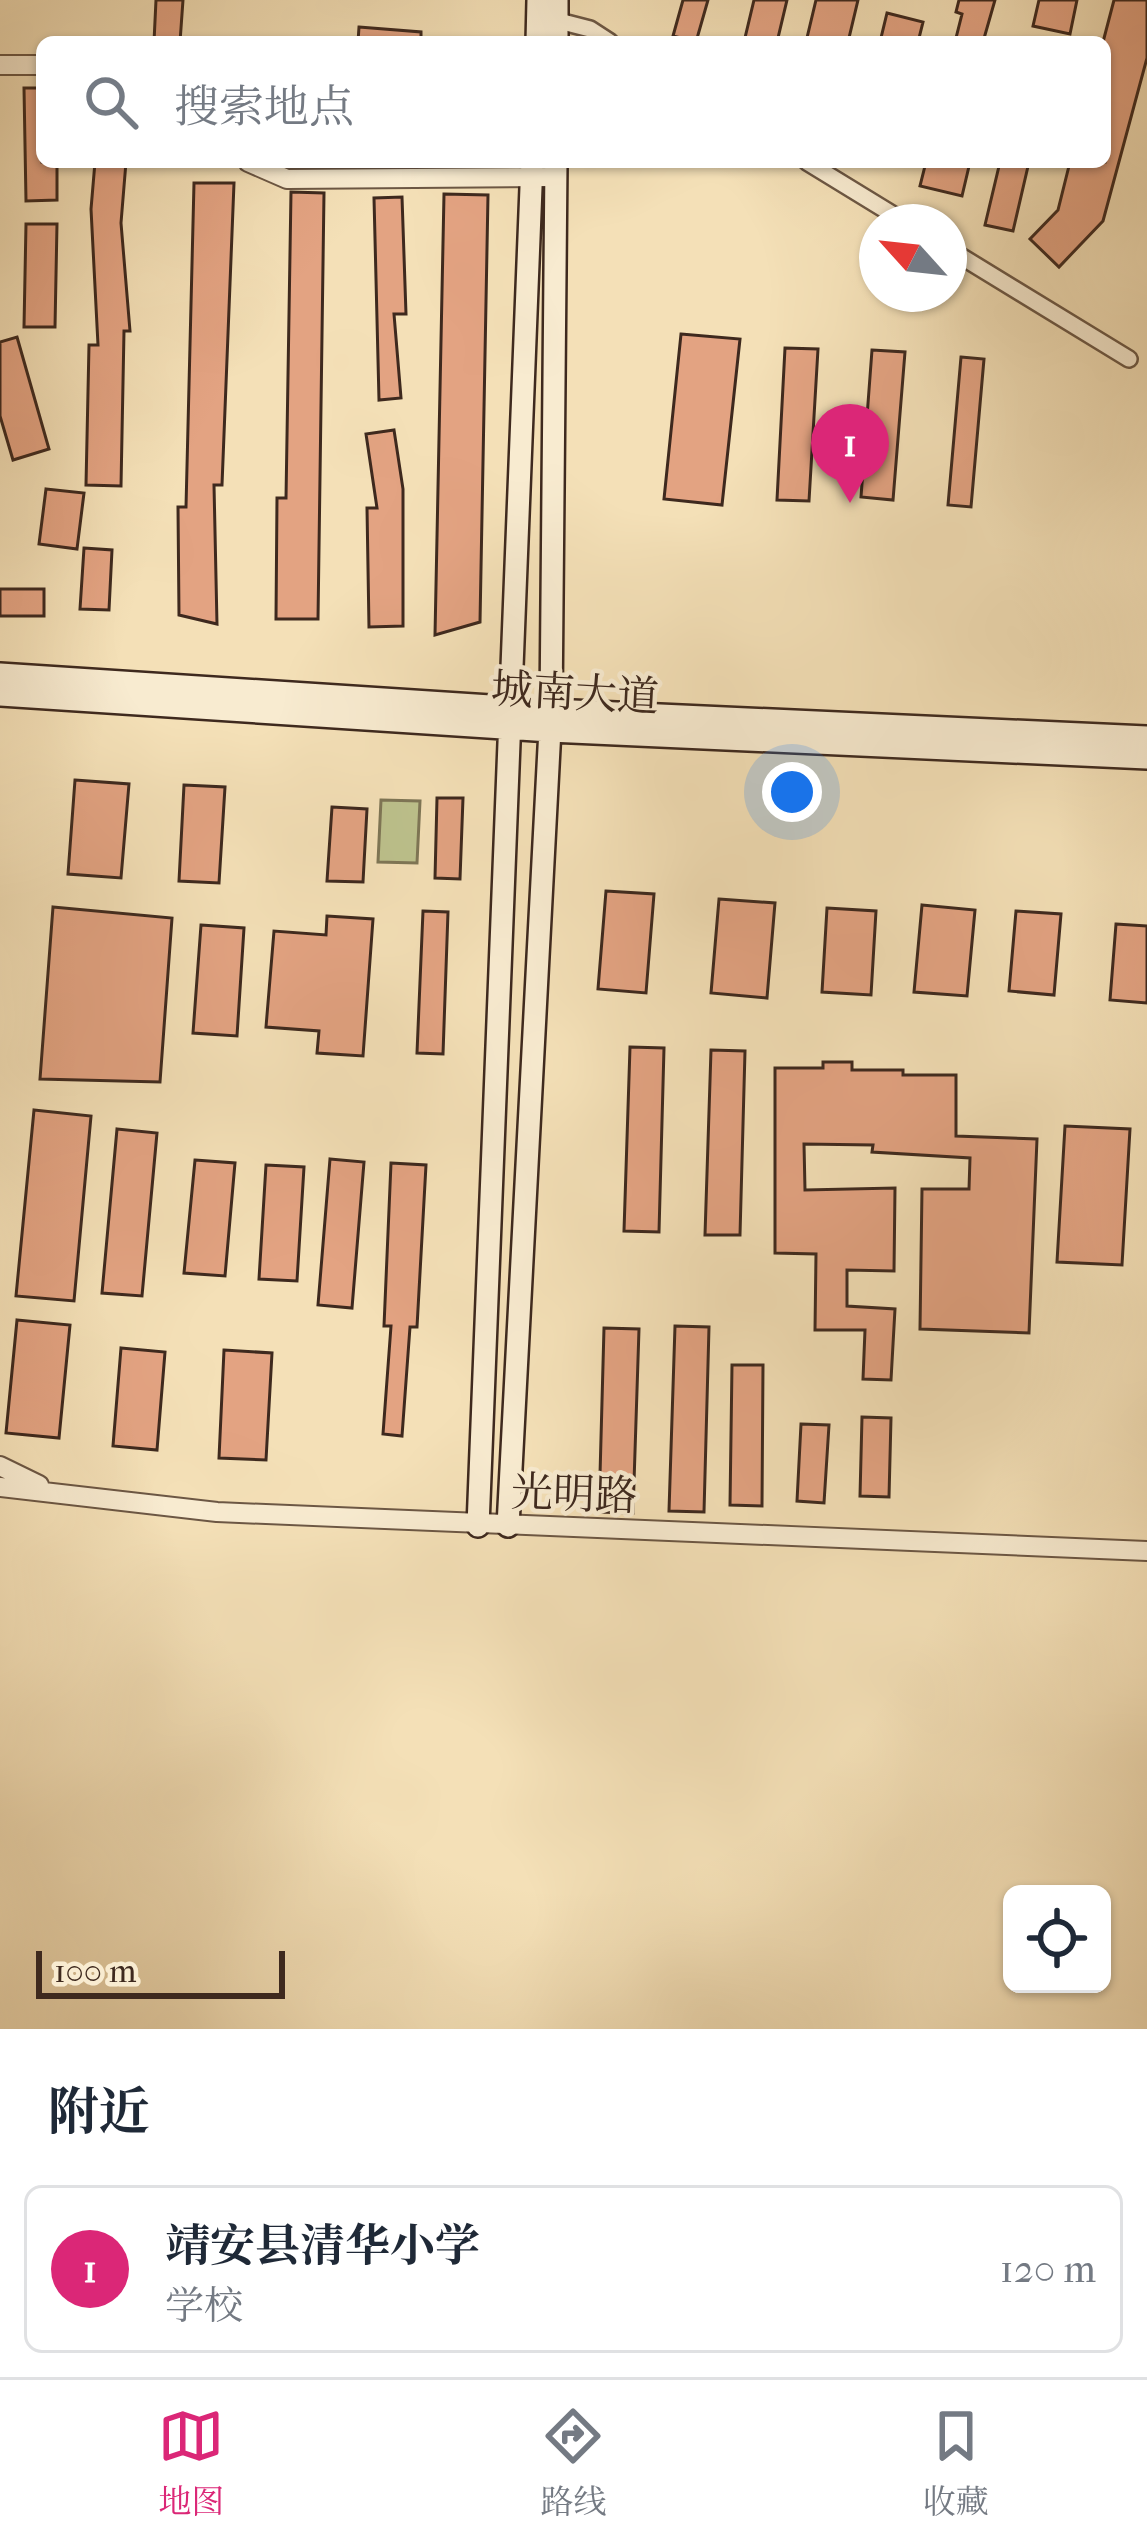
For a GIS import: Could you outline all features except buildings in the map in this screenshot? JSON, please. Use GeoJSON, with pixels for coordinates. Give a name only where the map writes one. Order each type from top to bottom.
{"type":"FeatureCollection","features":[{"type":"Feature","properties":{"kind":"main road"},"geometry":{"type":"LineString","coordinates":[[538,0],[547,21]]}},
{"type":"Feature","properties":{"kind":"main road"},"geometry":{"type":"LineString","coordinates":[[478,1526],[532,170]]}},
{"type":"Feature","properties":{"kind":"main road"},"geometry":{"type":"LineString","coordinates":[[508,1526],[550,720],[556,170]]}},
{"type":"Feature","properties":{"kind":"main road","name":"城南大道"},"geometry":{"type":"LineString","coordinates":[[0,674],[510,718]]}},
{"type":"Feature","properties":{"kind":"main road","name":"城南大道"},"geometry":{"type":"LineString","coordinates":[[0,695],[550,720],[1147,758]]}},
{"type":"Feature","properties":{"kind":"main road","name":"城南大道"},"geometry":{"type":"LineString","coordinates":[[550,720],[1147,736]]}},
{"type":"Feature","properties":{"kind":"street"},"geometry":{"type":"LineString","coordinates":[[547,21],[592,36]]}},
{"type":"Feature","properties":{"kind":"street"},"geometry":{"type":"LineString","coordinates":[[0,65],[36,65]]}},
{"type":"Feature","properties":{"kind":"street"},"geometry":{"type":"LineString","coordinates":[[263,168],[287,178],[556,170]]}},
{"type":"Feature","properties":{"kind":"street"},"geometry":{"type":"LineString","coordinates":[[817,168],[876,204]]}},
{"type":"Feature","properties":{"kind":"street"},"geometry":{"type":"LineString","coordinates":[[967,260],[1130,359]]}},
{"type":"Feature","properties":{"kind":"street"},"geometry":{"type":"LineString","coordinates":[[0,1466],[27,1481],[107,1504]]}},
{"type":"Feature","properties":{"kind":"street","name":"光明路"},"geometry":{"type":"LineString","coordinates":[[0,1487],[107,1504],[478,1526],[1147,1552]]}},
{"type":"Feature","properties":{"kind":"green space"},"geometry":{"type":"Polygon","coordinates":[[[381,800],[420,801],[417,863],[378,862],[381,800]]]}},
{"type":"Feature","properties":{"kind":"place","name":"靖安县清华小学"},"geometry":{"type":"Point","coordinates":[850,503]}}]}
